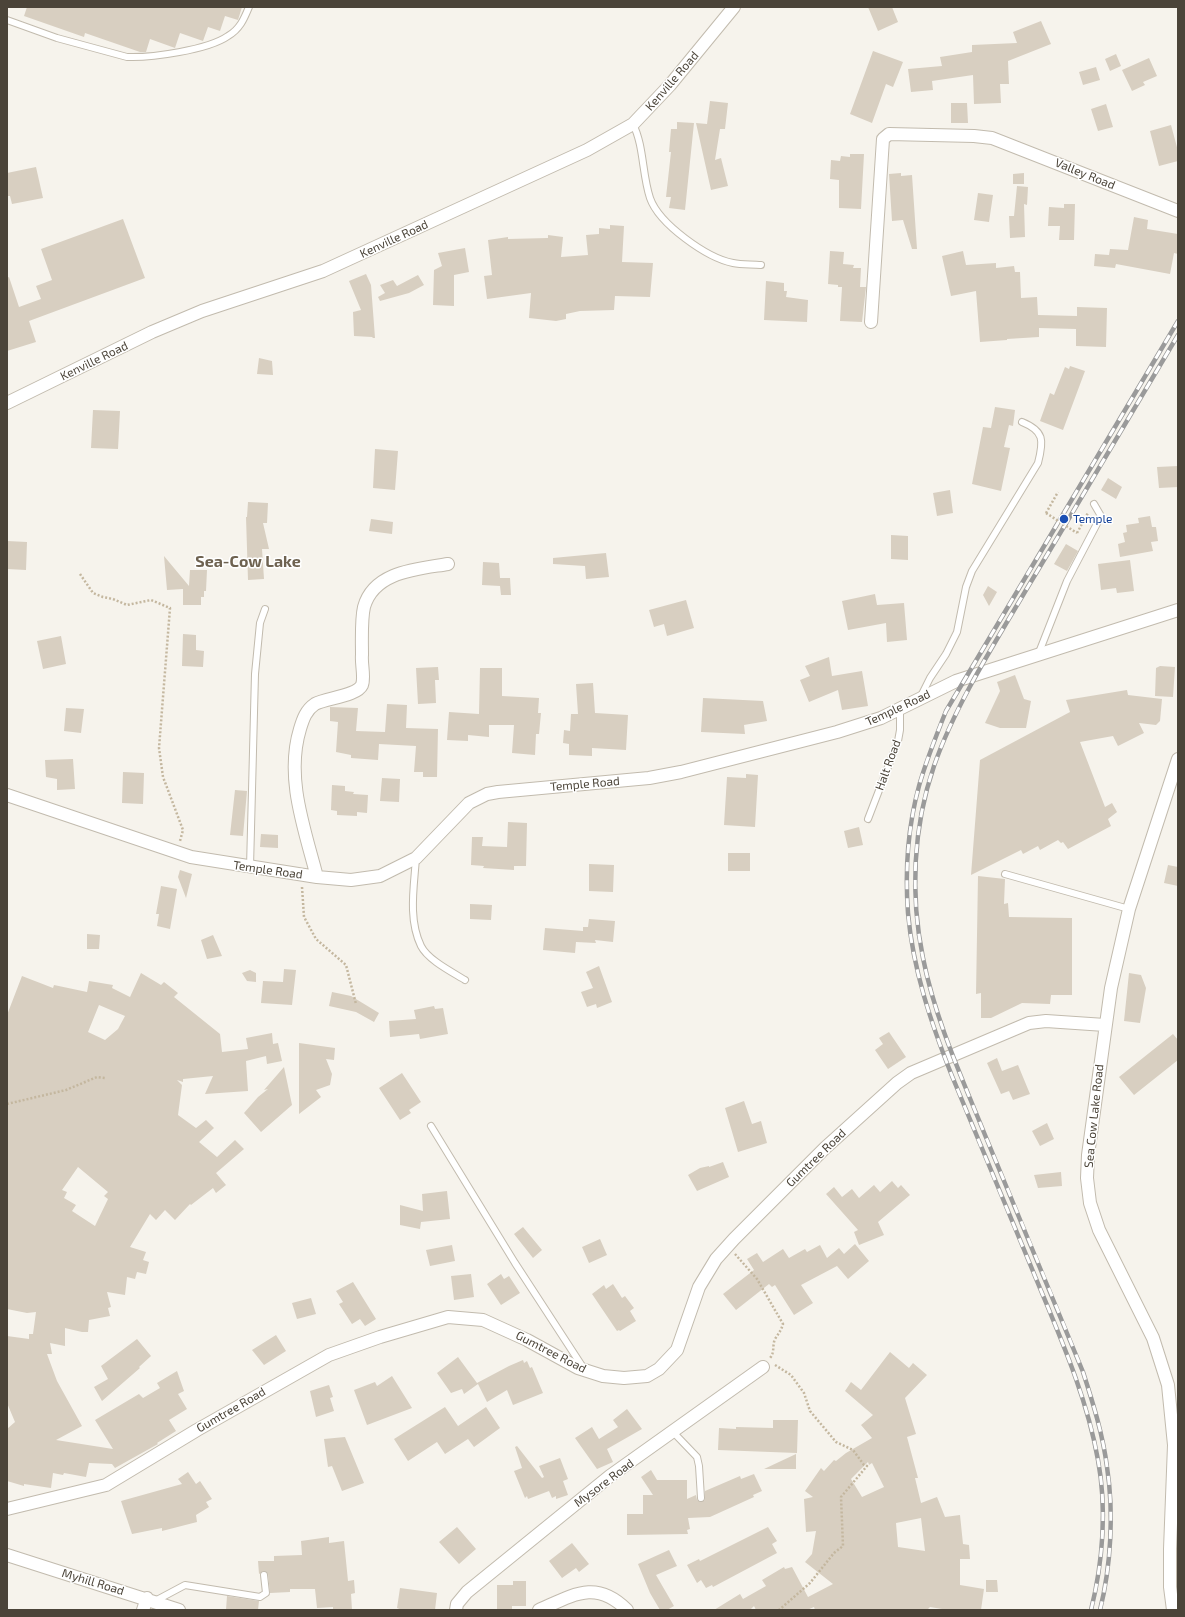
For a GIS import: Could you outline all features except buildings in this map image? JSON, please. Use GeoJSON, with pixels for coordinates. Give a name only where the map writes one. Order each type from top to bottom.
{"type":"FeatureCollection","features":[{"type":"Feature","properties":{"kind":"street","name":"Kenville Road"},"geometry":{"type":"LineString","coordinates":[[7,403],[152,332],[188,317],[323,270],[587,150],[633,124],[670,85],[734,7]]}},
{"type":"Feature","properties":{"kind":"street","name":"Valley Road"},"geometry":{"type":"LineString","coordinates":[[871,322],[883,139],[893,133],[992,138],[1178,211]]}},
{"type":"Feature","properties":{"kind":"street"},"geometry":{"type":"LineString","coordinates":[[317,877],[300,811],[295,776],[295,745],[303,717],[309,708],[316,703],[354,692],[361,688],[363,682],[361,664],[364,607],[372,591],[387,578],[406,572],[448,564]]}},
{"type":"Feature","properties":{"kind":"street","name":"Temple Road"},"geometry":{"type":"LineString","coordinates":[[7,795],[177,853],[208,861],[300,875],[351,880],[380,876],[416,858],[469,803],[487,794],[649,778],[681,772],[862,725],[900,709],[956,681],[1178,610]]}},
{"type":"Feature","properties":{"kind":"street","name":"Sea Cow Lake Road"},"geometry":{"type":"LineString","coordinates":[[1173,1610],[1170,1586],[1170,1549],[1174,1445],[1168,1385],[1153,1338],[1099,1230],[1090,1204],[1087,1178],[1088,1155],[1104,1025],[1111,988],[1129,909],[1178,759]]}},
{"type":"Feature","properties":{"kind":"street","name":"Gumtree Road"},"geometry":{"type":"LineString","coordinates":[[7,1508],[106,1484],[329,1355],[380,1337],[448,1317],[483,1320],[527,1340],[578,1368],[603,1376],[624,1378],[646,1376],[659,1369],[677,1350],[699,1287],[705,1275],[725,1247],[825,1148],[897,1084],[912,1073],[1029,1023],[1046,1021],[1104,1025]]}},
{"type":"Feature","properties":{"kind":"street","name":"Mysore Road"},"geometry":{"type":"LineString","coordinates":[[456,1610],[466,1592],[610,1476],[763,1367]]}},
{"type":"Feature","properties":{"kind":"street","name":"Myhill Road"},"geometry":{"type":"LineString","coordinates":[[7,1555],[179,1610]]}},
{"type":"Feature","properties":{"kind":"street"},"geometry":{"type":"LineString","coordinates":[[539,1610],[581,1592],[592,1591],[612,1598],[627,1610]]}},
{"type":"Feature","properties":{"kind":"street"},"geometry":{"type":"LineString","coordinates":[[143,1610],[151,1600]]}},
{"type":"Feature","properties":{"kind":"lane"},"geometry":{"type":"LineString","coordinates":[[7,20],[57,38],[127,57],[138,57],[183,52],[228,37],[242,24],[249,7]]}},
{"type":"Feature","properties":{"kind":"lane"},"geometry":{"type":"LineString","coordinates":[[633,124],[638,134],[643,169],[650,199],[661,217],[678,232],[718,258],[733,263],[760,264]]}},
{"type":"Feature","properties":{"kind":"lane"},"geometry":{"type":"LineString","coordinates":[[920,699],[930,678],[946,654],[957,632],[966,587],[972,571],[1038,463],[1041,452],[1041,437],[1036,428],[1022,422]]}},
{"type":"Feature","properties":{"kind":"lane"},"geometry":{"type":"LineString","coordinates":[[1038,655],[1067,581],[1101,516],[1094,504]]}},
{"type":"Feature","properties":{"kind":"lane"},"geometry":{"type":"LineString","coordinates":[[250,867],[255,674],[260,622],[265,610]]}},
{"type":"Feature","properties":{"kind":"lane","name":"Halt Road"},"geometry":{"type":"LineString","coordinates":[[868,819],[898,741],[900,709]]}},
{"type":"Feature","properties":{"kind":"lane"},"geometry":{"type":"LineString","coordinates":[[416,858],[412,916],[422,947],[437,962],[465,980]]}},
{"type":"Feature","properties":{"kind":"lane"},"geometry":{"type":"LineString","coordinates":[[1005,874],[1129,909]]}},
{"type":"Feature","properties":{"kind":"lane"},"geometry":{"type":"LineString","coordinates":[[431,1126],[519,1268],[585,1370]]}},
{"type":"Feature","properties":{"kind":"lane"},"geometry":{"type":"LineString","coordinates":[[673,1432],[697,1457],[701,1498]]}},
{"type":"Feature","properties":{"kind":"lane"},"geometry":{"type":"LineString","coordinates":[[151,1600],[185,1585],[260,1597],[266,1593],[264,1575]]}},
{"type":"Feature","properties":{"kind":"path"},"geometry":{"type":"LineString","coordinates":[[1058,492],[1046,513],[1077,534],[1094,504]]}},
{"type":"Feature","properties":{"kind":"path"},"geometry":{"type":"LineString","coordinates":[[80,574],[93,593],[103,597],[113,599],[127,605],[151,600],[170,608],[159,748],[163,777],[183,830],[177,853]]}},
{"type":"Feature","properties":{"kind":"path"},"geometry":{"type":"LineString","coordinates":[[300,875],[304,916],[316,940],[346,965],[356,1004]]}},
{"type":"Feature","properties":{"kind":"path"},"geometry":{"type":"LineString","coordinates":[[7,1104],[66,1090],[97,1077],[105,1078]]}},
{"type":"Feature","properties":{"kind":"path"},"geometry":{"type":"LineString","coordinates":[[725,1247],[738,1257],[757,1279],[783,1324],[780,1333],[775,1340],[773,1354],[763,1367]]}},
{"type":"Feature","properties":{"kind":"path"},"geometry":{"type":"LineString","coordinates":[[763,1367],[775,1364],[791,1375],[804,1393],[810,1412],[836,1442],[853,1450],[864,1465],[867,1466],[841,1498],[843,1546],[834,1553],[810,1583],[779,1610]]}},
{"type":"Feature","properties":{"kind":"railway"},"geometry":{"type":"LineString","coordinates":[[1091,1610],[1101,1554],[1103,1516],[1101,1478],[1093,1435],[1069,1360],[952,1076],[930,1016],[919,976],[910,934],[907,897],[908,849],[912,817],[919,786],[946,711],[1178,321]]}},
{"type":"Feature","properties":{"kind":"railway"},"geometry":{"type":"LineString","coordinates":[[1100,1610],[1107,1575],[1111,1520],[1109,1484],[1100,1431],[1083,1372],[958,1070],[942,1026],[928,981],[919,934],[915,886],[916,861],[918,837],[927,789],[934,766],[953,720],[1003,628],[1178,335]]}},
{"type":"Feature","properties":{"kind":"place","name":"Temple"},"geometry":{"type":"Point","coordinates":[1064,519]}},
{"type":"Feature","properties":{"kind":"district","name":"Sea-Cow Lake"},"geometry":{"type":"Point","coordinates":[248,562]}}]}
